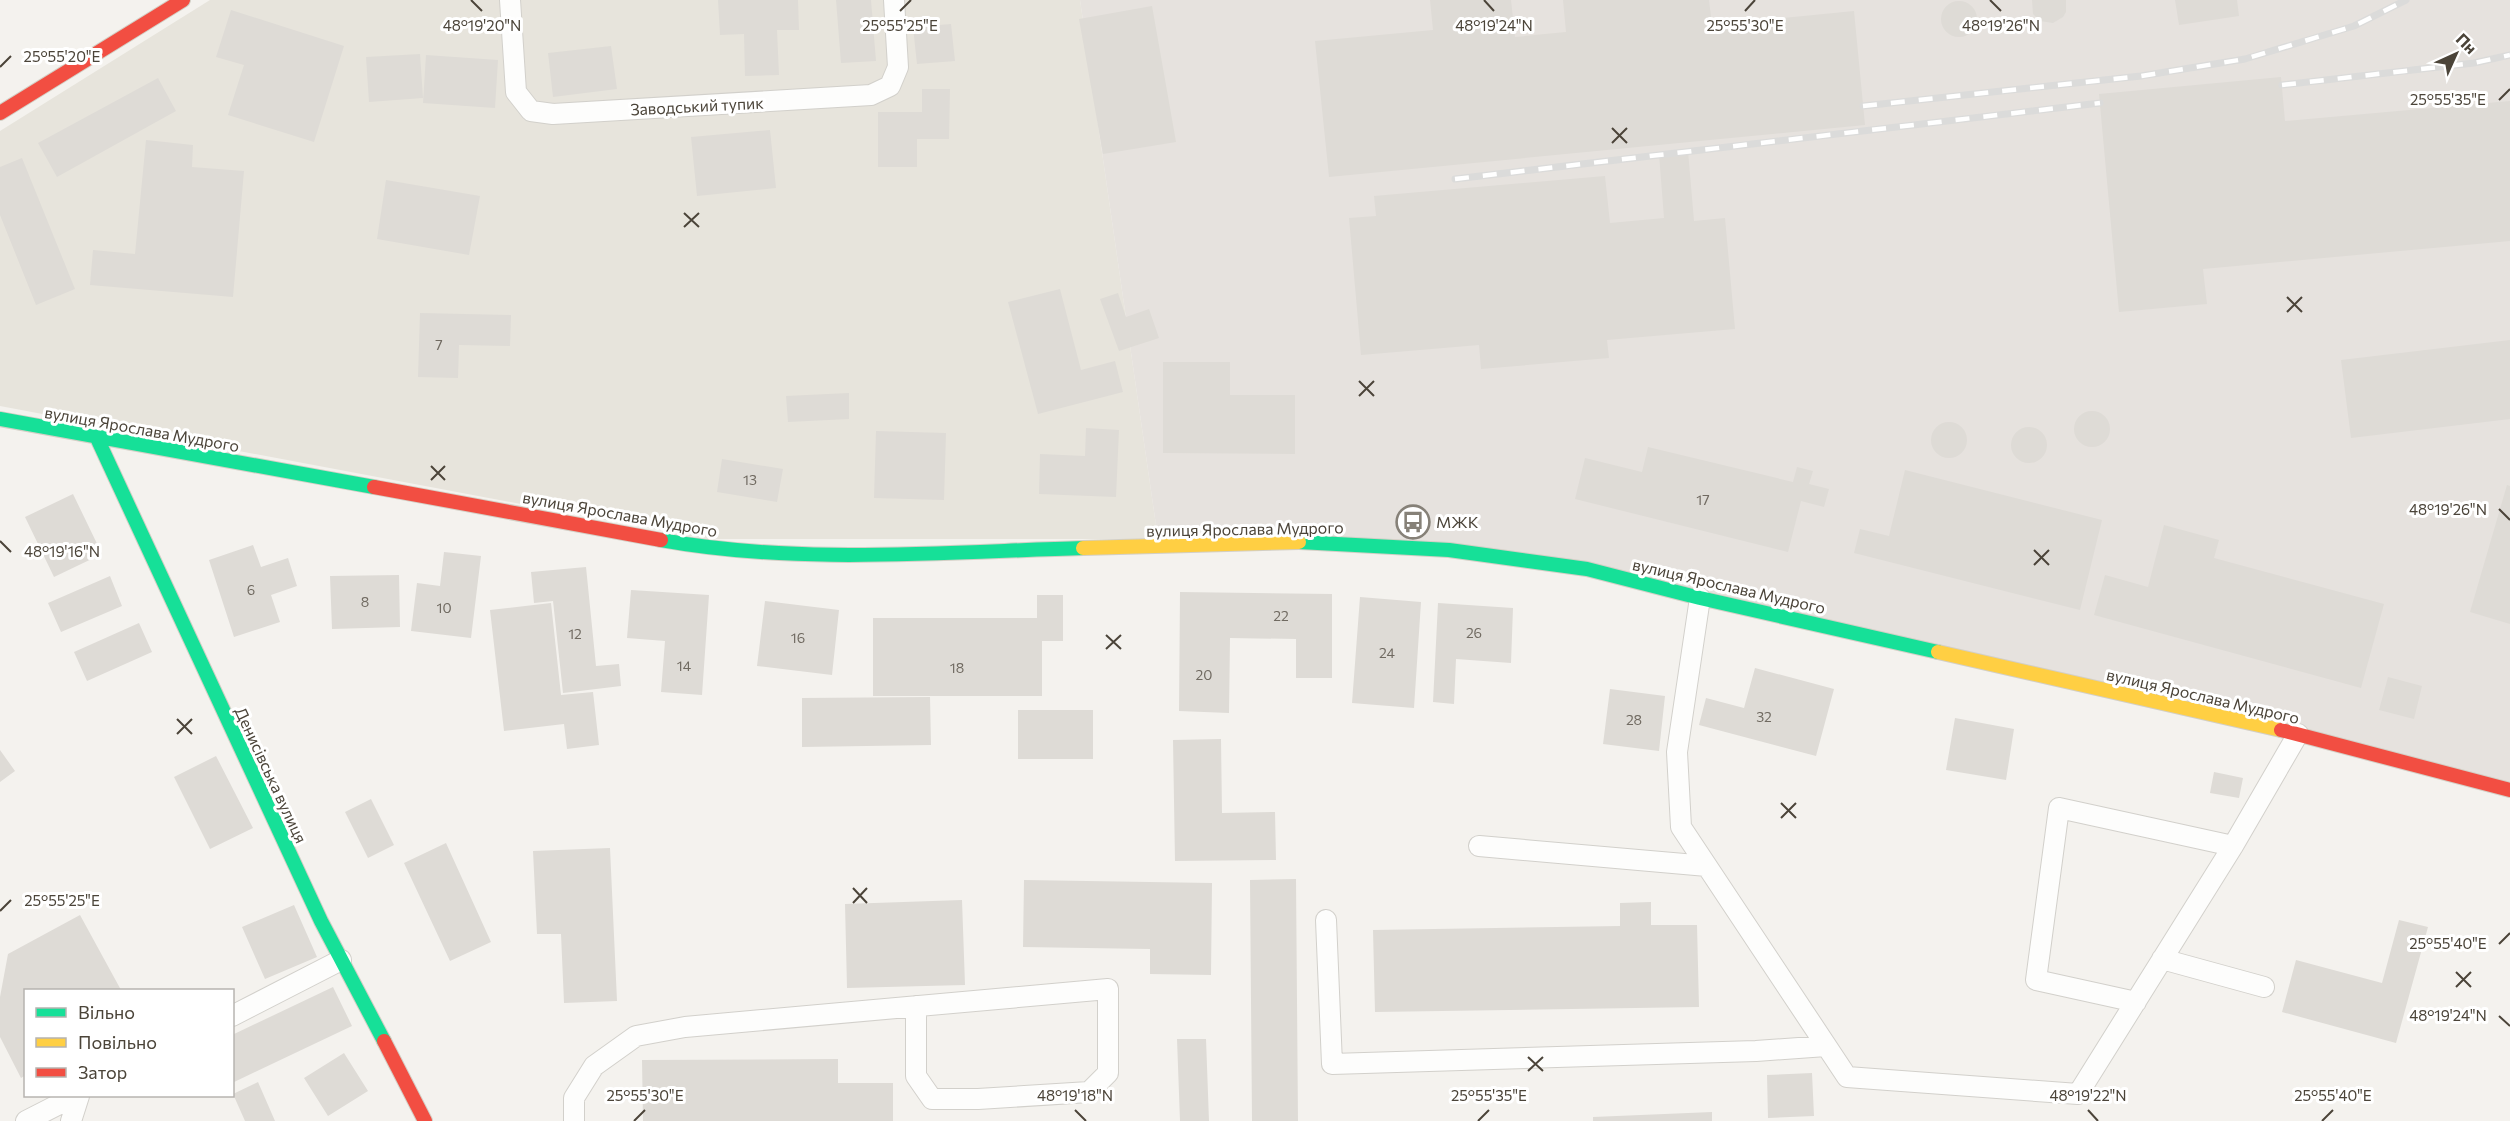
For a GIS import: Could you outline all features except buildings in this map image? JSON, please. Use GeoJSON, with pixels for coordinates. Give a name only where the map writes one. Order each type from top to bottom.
{"type":"FeatureCollection","features":[{"type":"Feature","properties":{"kind":"main road"},"geometry":{"type":"LineString","coordinates":[[0,113],[183,0]]}},
{"type":"Feature","properties":{"kind":"main road","name":"вулиця Ярослава Мудрого"},"geometry":{"type":"LineString","coordinates":[[0,419],[705,548],[852,555],[1306,542],[1449,550],[1587,568],[1700,598],[2298,734],[2510,790]]}},
{"type":"Feature","properties":{"kind":"main road","name":"Денисівська вулиця"},"geometry":{"type":"LineString","coordinates":[[97,438],[316,911],[426,1121]]}},
{"type":"Feature","properties":{"kind":"lane","name":"Заводський тупик"},"geometry":{"type":"LineString","coordinates":[[510,0],[516,92],[531,111],[554,114],[871,96],[890,86],[898,67],[894,0]]}},
{"type":"Feature","properties":{"kind":"lane"},"geometry":{"type":"LineString","coordinates":[[1700,598],[1677,752],[1681,827],[1847,1077],[2078,1094],[2233,846],[2298,734]]}},
{"type":"Feature","properties":{"kind":"lane"},"geometry":{"type":"LineString","coordinates":[[2136,1002],[2036,980],[2059,808],[2233,846]]}},
{"type":"Feature","properties":{"kind":"lane"},"geometry":{"type":"LineString","coordinates":[[1479,846],[1707,866]]}},
{"type":"Feature","properties":{"kind":"lane"},"geometry":{"type":"LineString","coordinates":[[1326,920],[1332,1064],[1756,1052],[1826,1046]]}},
{"type":"Feature","properties":{"kind":"lane"},"geometry":{"type":"LineString","coordinates":[[2162,959],[2264,987]]}},
{"type":"Feature","properties":{"kind":"lane"},"geometry":{"type":"LineString","coordinates":[[234,1015],[341,960]]}},
{"type":"Feature","properties":{"kind":"lane"},"geometry":{"type":"LineString","coordinates":[[574,1121],[574,1098],[594,1066],[636,1036],[685,1027],[916,1006],[1108,989],[1108,1073],[1089,1092],[978,1099],[932,1099],[916,1076],[916,1006]]}},
{"type":"Feature","properties":{"kind":"lane"},"geometry":{"type":"LineString","coordinates":[[26,1121],[73,1097]]}},
{"type":"Feature","properties":{"kind":"lane"},"geometry":{"type":"LineString","coordinates":[[71,1121],[77,1097]]}},
{"type":"Feature","properties":{"kind":"shaded area"},"geometry":{"type":"Polygon","coordinates":[[[210,0],[1080,0],[1158,539],[707,539],[0,406],[0,131],[210,0]]]}},
{"type":"Feature","properties":{"kind":"shaded area"},"geometry":{"type":"Polygon","coordinates":[[[1080,0],[2510,0],[2510,785],[1595,564],[1158,539],[1080,0]]]}},
{"type":"Feature","properties":{"kind":"railway"},"geometry":{"type":"LineString","coordinates":[[1863,106],[2141,76],[2245,59],[2354,26],[2406,0]]}},
{"type":"Feature","properties":{"kind":"railway"},"geometry":{"type":"LineString","coordinates":[[2282,85],[2474,63],[2510,55]]}},
{"type":"Feature","properties":{"kind":"railway"},"geometry":{"type":"LineString","coordinates":[[1455,179],[2100,103]]}},
{"type":"Feature","properties":{"kind":"traffic: fast"},"geometry":{"type":"LineString","coordinates":[[0,419],[374,487]]}},
{"type":"Feature","properties":{"kind":"traffic: fast"},"geometry":{"type":"LineString","coordinates":[[97,438],[321,921],[384,1041]]}},
{"type":"Feature","properties":{"kind":"traffic: fast"},"geometry":{"type":"LineString","coordinates":[[661,540],[713,548],[818,555],[925,554],[1083,548]]}},
{"type":"Feature","properties":{"kind":"traffic: fast"},"geometry":{"type":"LineString","coordinates":[[1299,542],[1449,550],[1587,569],[1700,598],[1938,652]]}},
{"type":"Feature","properties":{"kind":"traffic: slow"},"geometry":{"type":"LineString","coordinates":[[1083,548],[1299,542]]}},
{"type":"Feature","properties":{"kind":"traffic: slow"},"geometry":{"type":"LineString","coordinates":[[1938,652],[2281,730]]}},
{"type":"Feature","properties":{"kind":"traffic: jam"},"geometry":{"type":"LineString","coordinates":[[0,113],[183,0]]}},
{"type":"Feature","properties":{"kind":"traffic: jam"},"geometry":{"type":"LineString","coordinates":[[374,487],[661,540]]}},
{"type":"Feature","properties":{"kind":"traffic: jam"},"geometry":{"type":"LineString","coordinates":[[2281,730],[2510,790]]}},
{"type":"Feature","properties":{"kind":"traffic: jam"},"geometry":{"type":"LineString","coordinates":[[384,1041],[425,1121]]}},
{"type":"Feature","properties":{"kind":"place","name":"МЖК"},"geometry":{"type":"Point","coordinates":[1413,522]}}]}
